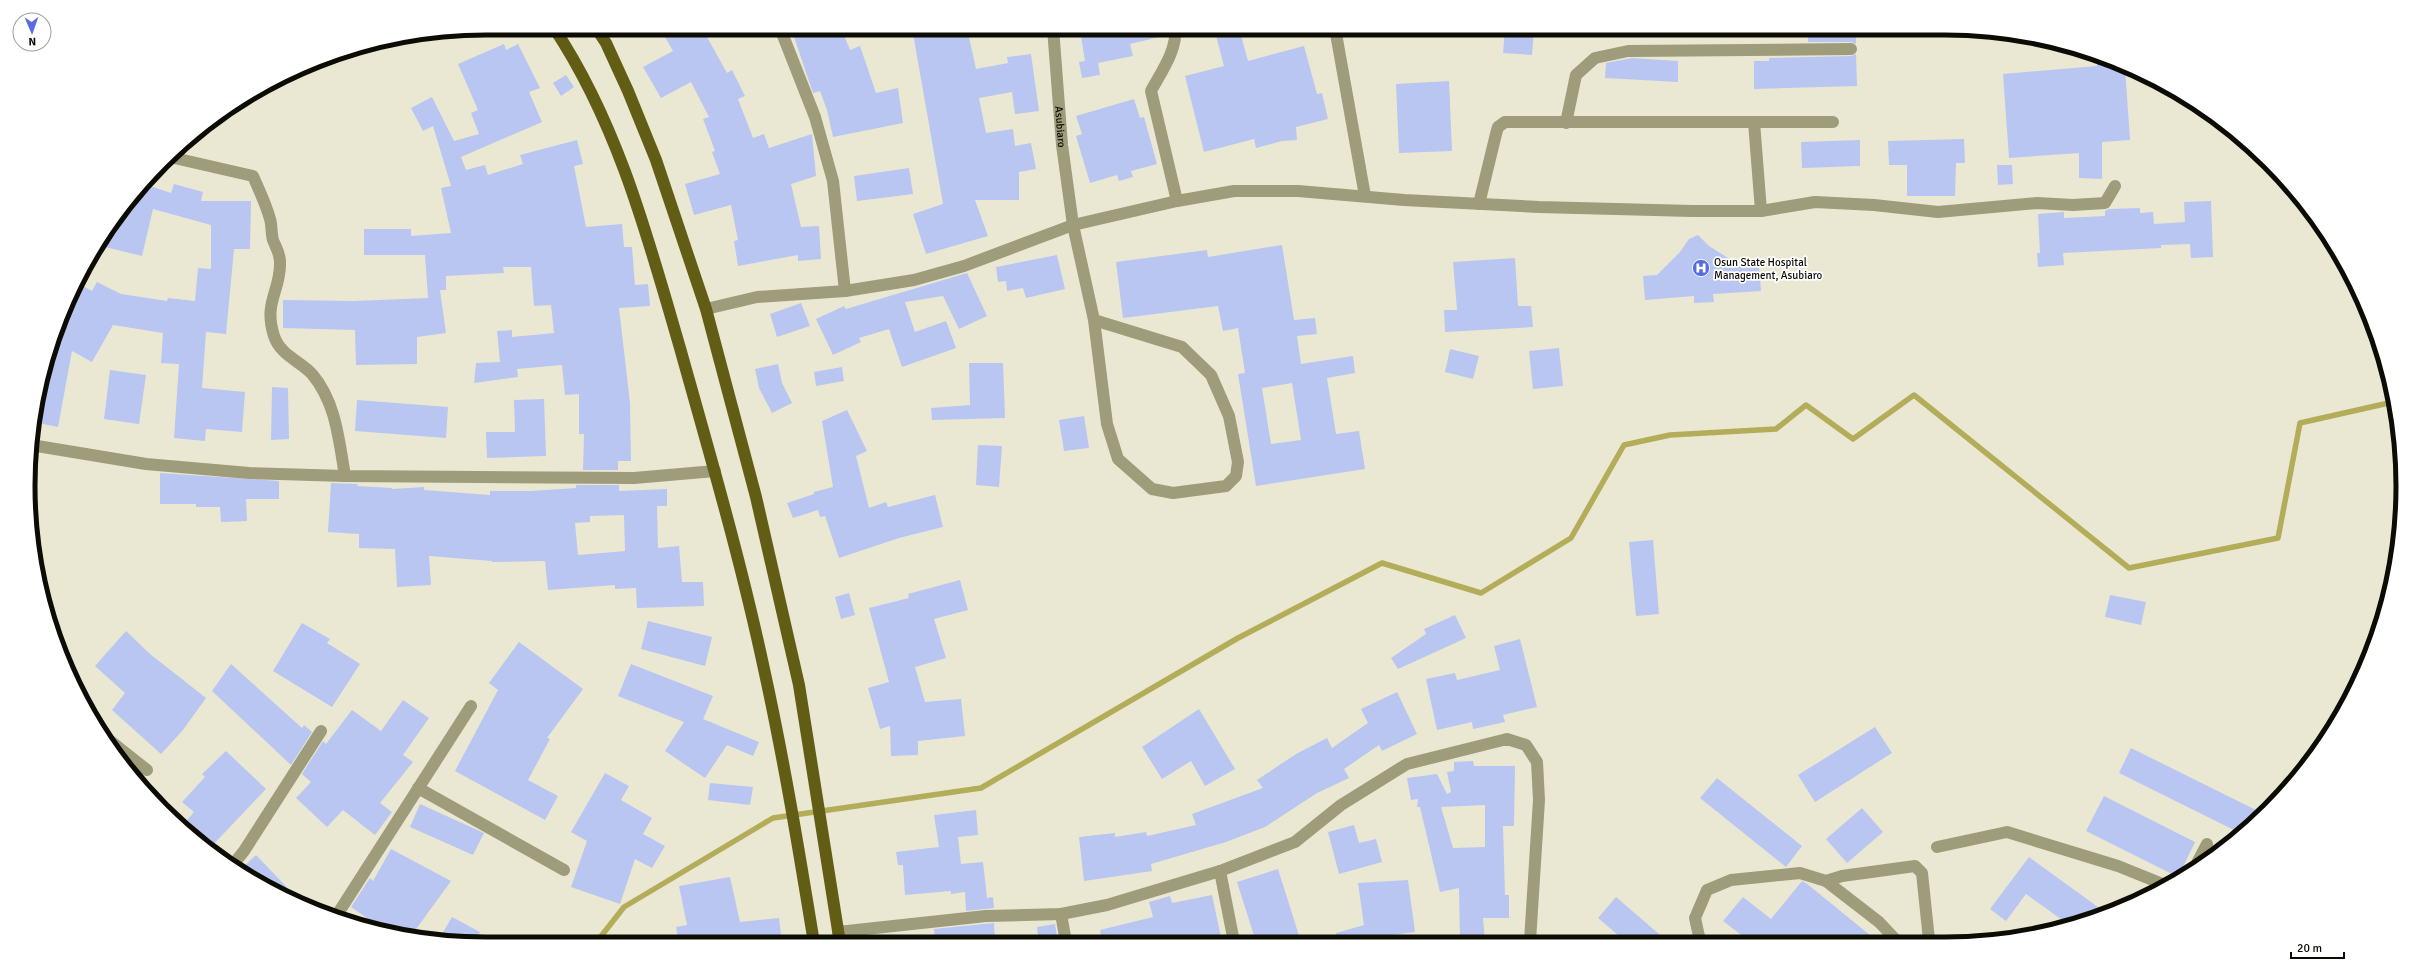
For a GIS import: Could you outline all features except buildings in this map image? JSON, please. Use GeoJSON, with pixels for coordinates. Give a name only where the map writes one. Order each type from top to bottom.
{"type":"FeatureCollection","features":[{"type":"Feature","properties":{"kind":"main road"},"geometry":{"type":"LineString","coordinates":[[558,35],[570,53],[605,120],[631,189],[715,471],[764,666],[787,778],[813,937]]}},
{"type":"Feature","properties":{"kind":"main road"},"geometry":{"type":"LineString","coordinates":[[601,35],[606,42],[625,84],[656,160],[706,309],[758,505],[799,685],[839,937]]}},
{"type":"Feature","properties":{"kind":"street"},"geometry":{"type":"LineString","coordinates":[[783,35],[815,116],[833,181],[845,291]]}},
{"type":"Feature","properties":{"kind":"street","name":"Asubiaro"},"geometry":{"type":"LineString","coordinates":[[1054,35],[1062,145],[1073,226],[1094,320],[1107,424],[1118,459],[1152,489],[1173,493],[1226,486],[1236,476],[1238,462],[1229,416],[1211,375],[1182,347],[1094,320]]}},
{"type":"Feature","properties":{"kind":"street"},"geometry":{"type":"LineString","coordinates":[[1176,35],[1169,58],[1151,92],[1177,201]]}},
{"type":"Feature","properties":{"kind":"street"},"geometry":{"type":"LineString","coordinates":[[1336,35],[1365,196]]}},
{"type":"Feature","properties":{"kind":"street"},"geometry":{"type":"LineString","coordinates":[[1566,123],[1576,75],[1595,58],[1628,51],[1851,49]]}},
{"type":"Feature","properties":{"kind":"street"},"geometry":{"type":"LineString","coordinates":[[1479,204],[1498,127],[1505,122],[1833,122]]}},
{"type":"Feature","properties":{"kind":"street"},"geometry":{"type":"LineString","coordinates":[[1754,122],[1761,211]]}},
{"type":"Feature","properties":{"kind":"street"},"geometry":{"type":"LineString","coordinates":[[176,158],[254,176],[270,219],[273,240],[279,249],[280,271],[270,305],[274,336],[280,349],[311,373],[327,395],[337,429],[345,476]]}},
{"type":"Feature","properties":{"kind":"street"},"geometry":{"type":"LineString","coordinates":[[706,309],[757,297],[845,291],[914,280],[964,266],[1073,226],[1177,201],[1234,192],[1298,191],[1479,204],[1592,209],[1761,211],[1815,202],[1874,205],[1938,212],[2037,203],[2089,205],[2105,203],[2115,186]]}},
{"type":"Feature","properties":{"kind":"street"},"geometry":{"type":"LineString","coordinates":[[37,446],[146,464],[249,473],[345,476],[634,478],[715,471]]}},
{"type":"Feature","properties":{"kind":"street"},"geometry":{"type":"LineString","coordinates":[[339,912],[471,706]]}},
{"type":"Feature","properties":{"kind":"street"},"geometry":{"type":"LineString","coordinates":[[236,861],[244,851],[321,731]]}},
{"type":"Feature","properties":{"kind":"street"},"geometry":{"type":"LineString","coordinates":[[846,937],[986,916],[1061,914],[1107,905],[1220,871],[1296,842],[1341,805],[1408,764],[1469,747],[1507,739],[1526,745],[1537,762],[1539,800],[1530,937]]}},
{"type":"Feature","properties":{"kind":"street"},"geometry":{"type":"LineString","coordinates":[[119,748],[146,770]]}},
{"type":"Feature","properties":{"kind":"street"},"geometry":{"type":"LineString","coordinates":[[418,788],[564,870]]}},
{"type":"Feature","properties":{"kind":"street"},"geometry":{"type":"LineString","coordinates":[[1937,848],[2007,832],[2118,866],[2159,883]]}},
{"type":"Feature","properties":{"kind":"street"},"geometry":{"type":"LineString","coordinates":[[2199,859],[2207,844]]}},
{"type":"Feature","properties":{"kind":"street"},"geometry":{"type":"LineString","coordinates":[[1826,881],[1842,876],[1915,866],[1922,872],[1929,937]]}},
{"type":"Feature","properties":{"kind":"street"},"geometry":{"type":"LineString","coordinates":[[1220,871],[1233,937]]}},
{"type":"Feature","properties":{"kind":"street"},"geometry":{"type":"LineString","coordinates":[[1699,937],[1695,918],[1707,890],[1731,880],[1800,873],[1826,881],[1880,922],[1893,937]]}},
{"type":"Feature","properties":{"kind":"street"},"geometry":{"type":"LineString","coordinates":[[1061,914],[1065,937]]}},
{"type":"Feature","properties":{"kind":"waterway"},"geometry":{"type":"LineString","coordinates":[[600,937],[624,907],[773,818],[981,788],[1238,638],[1382,563],[1481,593],[1571,538],[1624,445],[1670,435],[1776,429],[1806,405],[1853,439],[1914,395],[2129,568],[2278,538],[2300,423],[2388,403]]}},
{"type":"Feature","properties":{"kind":"place","name":"Osun State Hospital Management, Asubiaro"},"geometry":{"type":"Point","coordinates":[1701,268]}}]}
